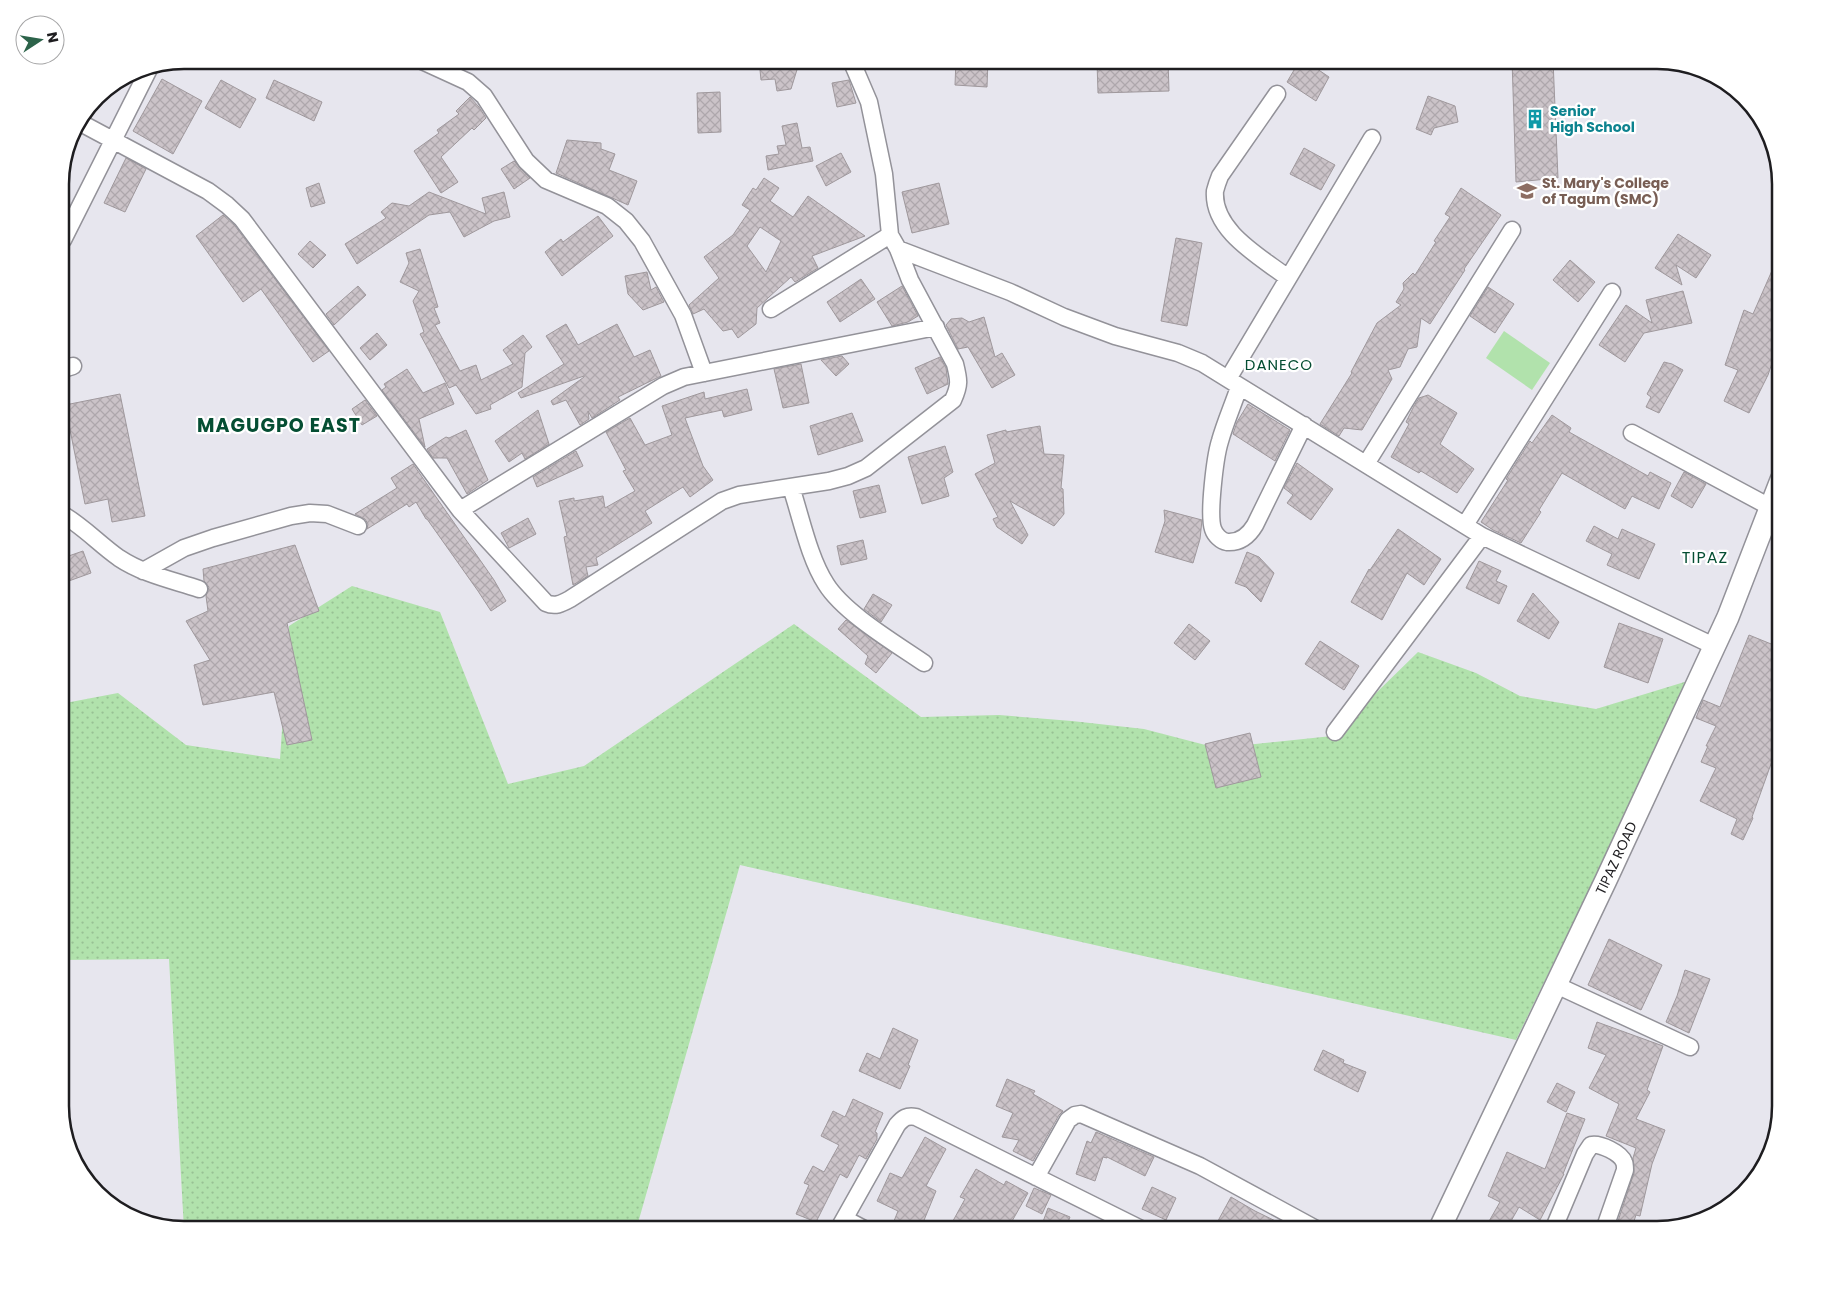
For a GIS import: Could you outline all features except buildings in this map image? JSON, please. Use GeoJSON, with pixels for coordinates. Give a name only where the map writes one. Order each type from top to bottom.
{"type":"FeatureCollection","features":[{"type":"Feature","properties":{"kind":"street"},"geometry":{"type":"LineString","coordinates":[[440,69],[468,82],[484,96],[526,161],[537,173],[546,180],[607,206],[626,221],[642,241],[683,315],[704,373]]}},
{"type":"Feature","properties":{"kind":"street"},"geometry":{"type":"LineString","coordinates":[[85,125],[208,191],[242,219],[460,510],[546,603],[552,606],[570,599],[722,501],[739,495],[829,481],[848,476],[866,468],[953,400],[959,388],[959,378],[955,364],[910,280],[894,242],[884,174],[869,102],[855,69]]}},
{"type":"Feature","properties":{"kind":"street"},"geometry":{"type":"LineString","coordinates":[[69,228],[146,76]]}},
{"type":"Feature","properties":{"kind":"street"},"geometry":{"type":"LineString","coordinates":[[1276,94],[1220,176],[1215,192],[1218,210],[1224,225],[1236,239],[1288,278]]}},
{"type":"Feature","properties":{"kind":"street"},"geometry":{"type":"LineString","coordinates":[[1304,425],[1255,525],[1248,535],[1237,541],[1226,542],[1219,538],[1213,529],[1211,513],[1219,443],[1233,383],[1288,278],[1372,138]]}},
{"type":"Feature","properties":{"kind":"street"},"geometry":{"type":"LineString","coordinates":[[1366,464],[1512,230]]}},
{"type":"Feature","properties":{"kind":"street"},"geometry":{"type":"LineString","coordinates":[[771,309],[894,242]]}},
{"type":"Feature","properties":{"kind":"street"},"geometry":{"type":"LineString","coordinates":[[894,242],[1064,317],[1116,336],[1178,353],[1202,363],[1482,536],[1714,646]]}},
{"type":"Feature","properties":{"kind":"street"},"geometry":{"type":"LineString","coordinates":[[1466,526],[1612,292]]}},
{"type":"Feature","properties":{"kind":"street"},"geometry":{"type":"LineString","coordinates":[[460,510],[663,386],[684,377],[936,327]]}},
{"type":"Feature","properties":{"kind":"street"},"geometry":{"type":"LineString","coordinates":[[1632,433],[1772,508]]}},
{"type":"Feature","properties":{"kind":"street"},"geometry":{"type":"LineString","coordinates":[[791,487],[815,563],[826,585],[845,607],[924,663]]}},
{"type":"Feature","properties":{"kind":"street","name":"TIPAZ ROAD"},"geometry":{"type":"LineString","coordinates":[[1443,1221],[1728,617],[1772,508]]}},
{"type":"Feature","properties":{"kind":"street"},"geometry":{"type":"LineString","coordinates":[[143,571],[184,548],[291,516],[327,514],[358,526]]}},
{"type":"Feature","properties":{"kind":"street"},"geometry":{"type":"LineString","coordinates":[[69,518],[104,546],[143,571],[199,589]]}},
{"type":"Feature","properties":{"kind":"street"},"geometry":{"type":"LineString","coordinates":[[1335,732],[1482,536]]}},
{"type":"Feature","properties":{"kind":"street"},"geometry":{"type":"LineString","coordinates":[[1556,985],[1690,1047]]}},
{"type":"Feature","properties":{"kind":"street"},"geometry":{"type":"LineString","coordinates":[[1036,1177],[1068,1120],[1075,1115],[1081,1114],[1200,1166],[1301,1221]]}},
{"type":"Feature","properties":{"kind":"street"},"geometry":{"type":"LineString","coordinates":[[843,1221],[897,1125],[902,1119],[910,1115],[1125,1221]]}},
{"type":"Feature","properties":{"kind":"street"},"geometry":{"type":"LineString","coordinates":[[1556,1221],[1585,1154],[1591,1145],[1596,1144],[1621,1156],[1624,1162],[1625,1170],[1607,1221]]}},
{"type":"Feature","properties":{"kind":"green space"},"geometry":{"type":"Polygon","coordinates":[[[1504,331],[1550,363],[1532,390],[1486,358],[1504,331]]]}},
{"type":"Feature","properties":{"kind":"green space"},"geometry":{"type":"Polygon","coordinates":[[[352,586],[440,612],[508,784],[584,766],[794,624],[921,717],[999,715],[1072,721],[1144,729],[1217,748],[1332,736],[1418,652],[1476,673],[1520,696],[1596,709],[1691,680],[1516,1040],[740,865],[639,1221],[184,1221],[169,959],[69,960],[69,702],[118,693],[186,745],[280,759],[289,626],[352,586]]]}},
{"type":"Feature","properties":{"kind":"place","name":"Senior High School"},"geometry":{"type":"Point","coordinates":[1535,119]}},
{"type":"Feature","properties":{"kind":"place","name":"St. Mary's College of Tagum (SMC)"},"geometry":{"type":"Point","coordinates":[1527,191]}},
{"type":"Feature","properties":{"kind":"district","name":"DANECO"},"geometry":{"type":"Point","coordinates":[1279,364]}},
{"type":"Feature","properties":{"kind":"district","name":"MAGUGPO EAST"},"geometry":{"type":"Point","coordinates":[279,425]}},
{"type":"Feature","properties":{"kind":"district","name":"TIPAZ"},"geometry":{"type":"Point","coordinates":[1705,557]}}]}
